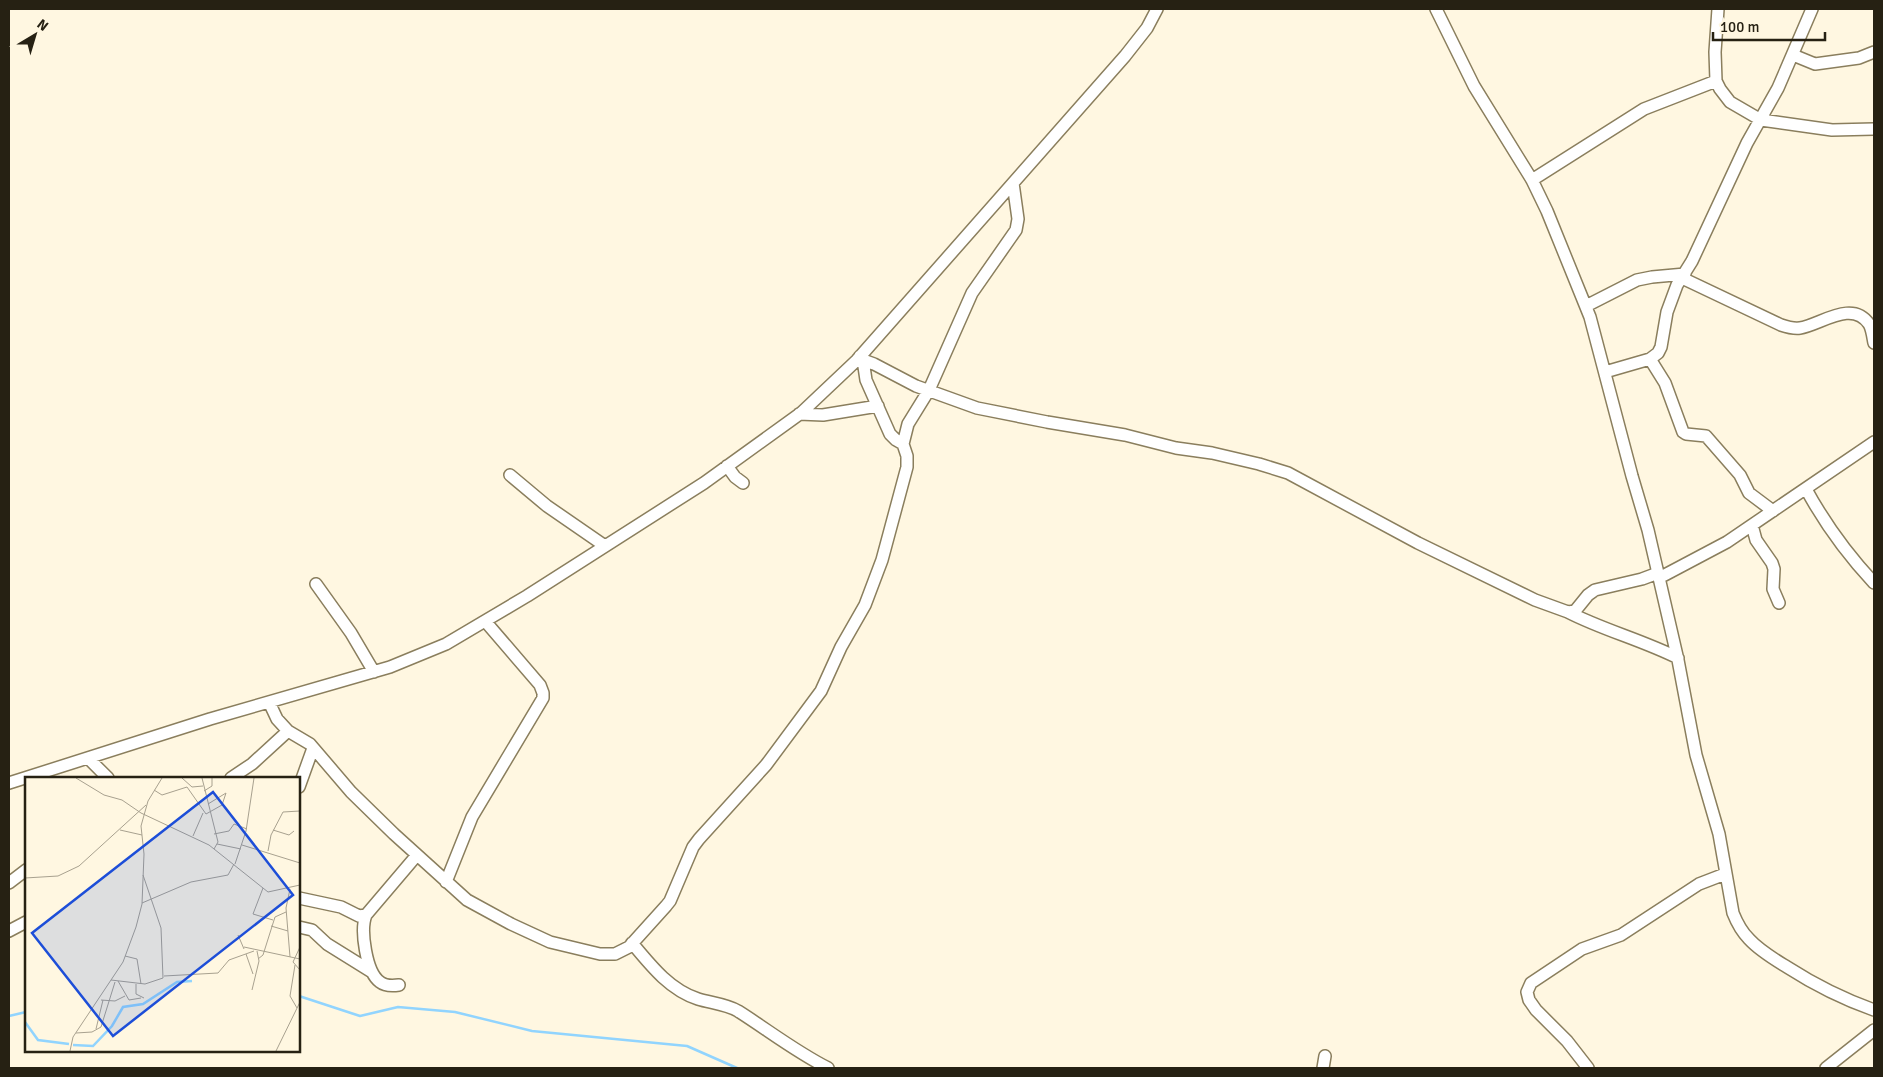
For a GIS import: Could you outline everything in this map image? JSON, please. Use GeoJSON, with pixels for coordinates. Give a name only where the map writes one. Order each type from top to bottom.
{"type":"FeatureCollection","features":[{"type":"Feature","properties":{"kind":"street"},"geometry":{"type":"LineString","coordinates":[[28,777],[210,719],[390,667],[446,644],[704,483],[799,414],[862,358],[1125,56],[1147,28],[1157,9]]}},
{"type":"Feature","properties":{"kind":"street"},"geometry":{"type":"LineString","coordinates":[[1436,9],[1474,86],[1532,180],[1547,211],[1586,306],[1648,530],[1678,658],[1696,755],[1719,834],[1733,913],[1738,925],[1760,949],[1817,986],[1850,1002],[1874,1010]]}},
{"type":"Feature","properties":{"kind":"street"},"geometry":{"type":"LineString","coordinates":[[1718,9],[1715,52],[1716,81],[1730,102],[1761,120],[1832,130],[1874,129]]}},
{"type":"Feature","properties":{"kind":"street"},"geometry":{"type":"LineString","coordinates":[[1605,372],[1650,359],[1658,353],[1676,284],[1684,276],[1736,165],[1778,88],[1812,9]]}},
{"type":"Feature","properties":{"kind":"street"},"geometry":{"type":"LineString","coordinates":[[1793,54],[1811,63],[1820,64],[1859,58],[1874,52]]}},
{"type":"Feature","properties":{"kind":"street"},"geometry":{"type":"LineString","coordinates":[[1532,180],[1644,109],[1716,81]]}},
{"type":"Feature","properties":{"kind":"street"},"geometry":{"type":"LineString","coordinates":[[269,702],[277,718],[288,731],[313,748],[351,792],[467,900],[532,936],[550,942],[600,954],[615,954],[623,951],[670,901],[678,879],[699,838],[778,750],[812,705],[827,679],[841,647],[861,615],[882,560],[907,467],[907,456],[903,444],[904,434],[929,390],[972,292],[1016,230],[1018,219],[1013,184]]}},
{"type":"Feature","properties":{"kind":"street"},"geometry":{"type":"LineString","coordinates":[[1586,306],[1637,280],[1652,277],[1684,276],[1781,325],[1791,328],[1812,325],[1831,316],[1855,315],[1869,324],[1874,343]]}},
{"type":"Feature","properties":{"kind":"street"},"geometry":{"type":"LineString","coordinates":[[862,358],[916,386],[978,408],[1212,453],[1288,473],[1418,543],[1535,600],[1678,658]]}},
{"type":"Feature","properties":{"kind":"street"},"geometry":{"type":"LineString","coordinates":[[862,358],[866,380],[890,434],[903,444]]}},
{"type":"Feature","properties":{"kind":"street"},"geometry":{"type":"LineString","coordinates":[[1650,359],[1665,383],[1683,432],[1706,436],[1738,472],[1749,493],[1773,511]]}},
{"type":"Feature","properties":{"kind":"street"},"geometry":{"type":"LineString","coordinates":[[799,414],[823,415],[878,406]]}},
{"type":"Feature","properties":{"kind":"street"},"geometry":{"type":"LineString","coordinates":[[1568,612],[1575,610],[1595,590],[1642,578],[1658,576],[1720,546],[1874,442]]}},
{"type":"Feature","properties":{"kind":"street"},"geometry":{"type":"LineString","coordinates":[[727,466],[735,477],[743,483]]}},
{"type":"Feature","properties":{"kind":"street"},"geometry":{"type":"LineString","coordinates":[[510,475],[547,506],[605,546]]}},
{"type":"Feature","properties":{"kind":"street"},"geometry":{"type":"LineString","coordinates":[[1806,489],[1848,555],[1874,583]]}},
{"type":"Feature","properties":{"kind":"street"},"geometry":{"type":"LineString","coordinates":[[1752,525],[1756,540],[1771,559],[1774,569],[1773,589],[1779,603]]}},
{"type":"Feature","properties":{"kind":"street"},"geometry":{"type":"LineString","coordinates":[[316,584],[351,633],[374,672]]}},
{"type":"Feature","properties":{"kind":"street"},"geometry":{"type":"LineString","coordinates":[[446,882],[472,817],[543,698],[544,693],[485,621]]}},
{"type":"Feature","properties":{"kind":"street"},"geometry":{"type":"LineString","coordinates":[[232,777],[252,764],[288,731]]}},
{"type":"Feature","properties":{"kind":"street"},"geometry":{"type":"LineString","coordinates":[[300,784],[313,748]]}},
{"type":"Feature","properties":{"kind":"street"},"geometry":{"type":"LineString","coordinates":[[88,758],[107,777]]}},
{"type":"Feature","properties":{"kind":"street"},"geometry":{"type":"LineString","coordinates":[[9,783],[25,778]]}},
{"type":"Feature","properties":{"kind":"street"},"geometry":{"type":"LineString","coordinates":[[399,985],[389,986],[380,983],[372,972],[364,947],[363,922],[366,915],[417,855]]}},
{"type":"Feature","properties":{"kind":"street"},"geometry":{"type":"LineString","coordinates":[[9,883],[25,871]]}},
{"type":"Feature","properties":{"kind":"street"},"geometry":{"type":"LineString","coordinates":[[1588,1068],[1567,1041],[1536,1010],[1529,1000],[1527,992],[1531,983],[1582,949],[1620,935],[1699,884],[1725,874]]}},
{"type":"Feature","properties":{"kind":"street"},"geometry":{"type":"LineString","coordinates":[[300,898],[341,907],[359,916],[366,915]]}},
{"type":"Feature","properties":{"kind":"street"},"geometry":{"type":"LineString","coordinates":[[9,931],[25,923]]}},
{"type":"Feature","properties":{"kind":"street"},"geometry":{"type":"LineString","coordinates":[[300,927],[312,930],[327,944],[372,972]]}},
{"type":"Feature","properties":{"kind":"street"},"geometry":{"type":"LineString","coordinates":[[632,943],[675,988],[698,999],[722,1004],[737,1010],[764,1030],[828,1068]]}},
{"type":"Feature","properties":{"kind":"street"},"geometry":{"type":"LineString","coordinates":[[1826,1068],[1874,1030]]}},
{"type":"Feature","properties":{"kind":"street"},"geometry":{"type":"LineString","coordinates":[[1323,1068],[1325,1056]]}},
{"type":"Feature","properties":{"kind":"waterway"},"geometry":{"type":"LineString","coordinates":[[300,996],[360,1016],[398,1007],[455,1012],[532,1031],[687,1046],[737,1068]]}},
{"type":"Feature","properties":{"kind":"waterway"},"geometry":{"type":"LineString","coordinates":[[9,1016],[25,1012]]}}]}
